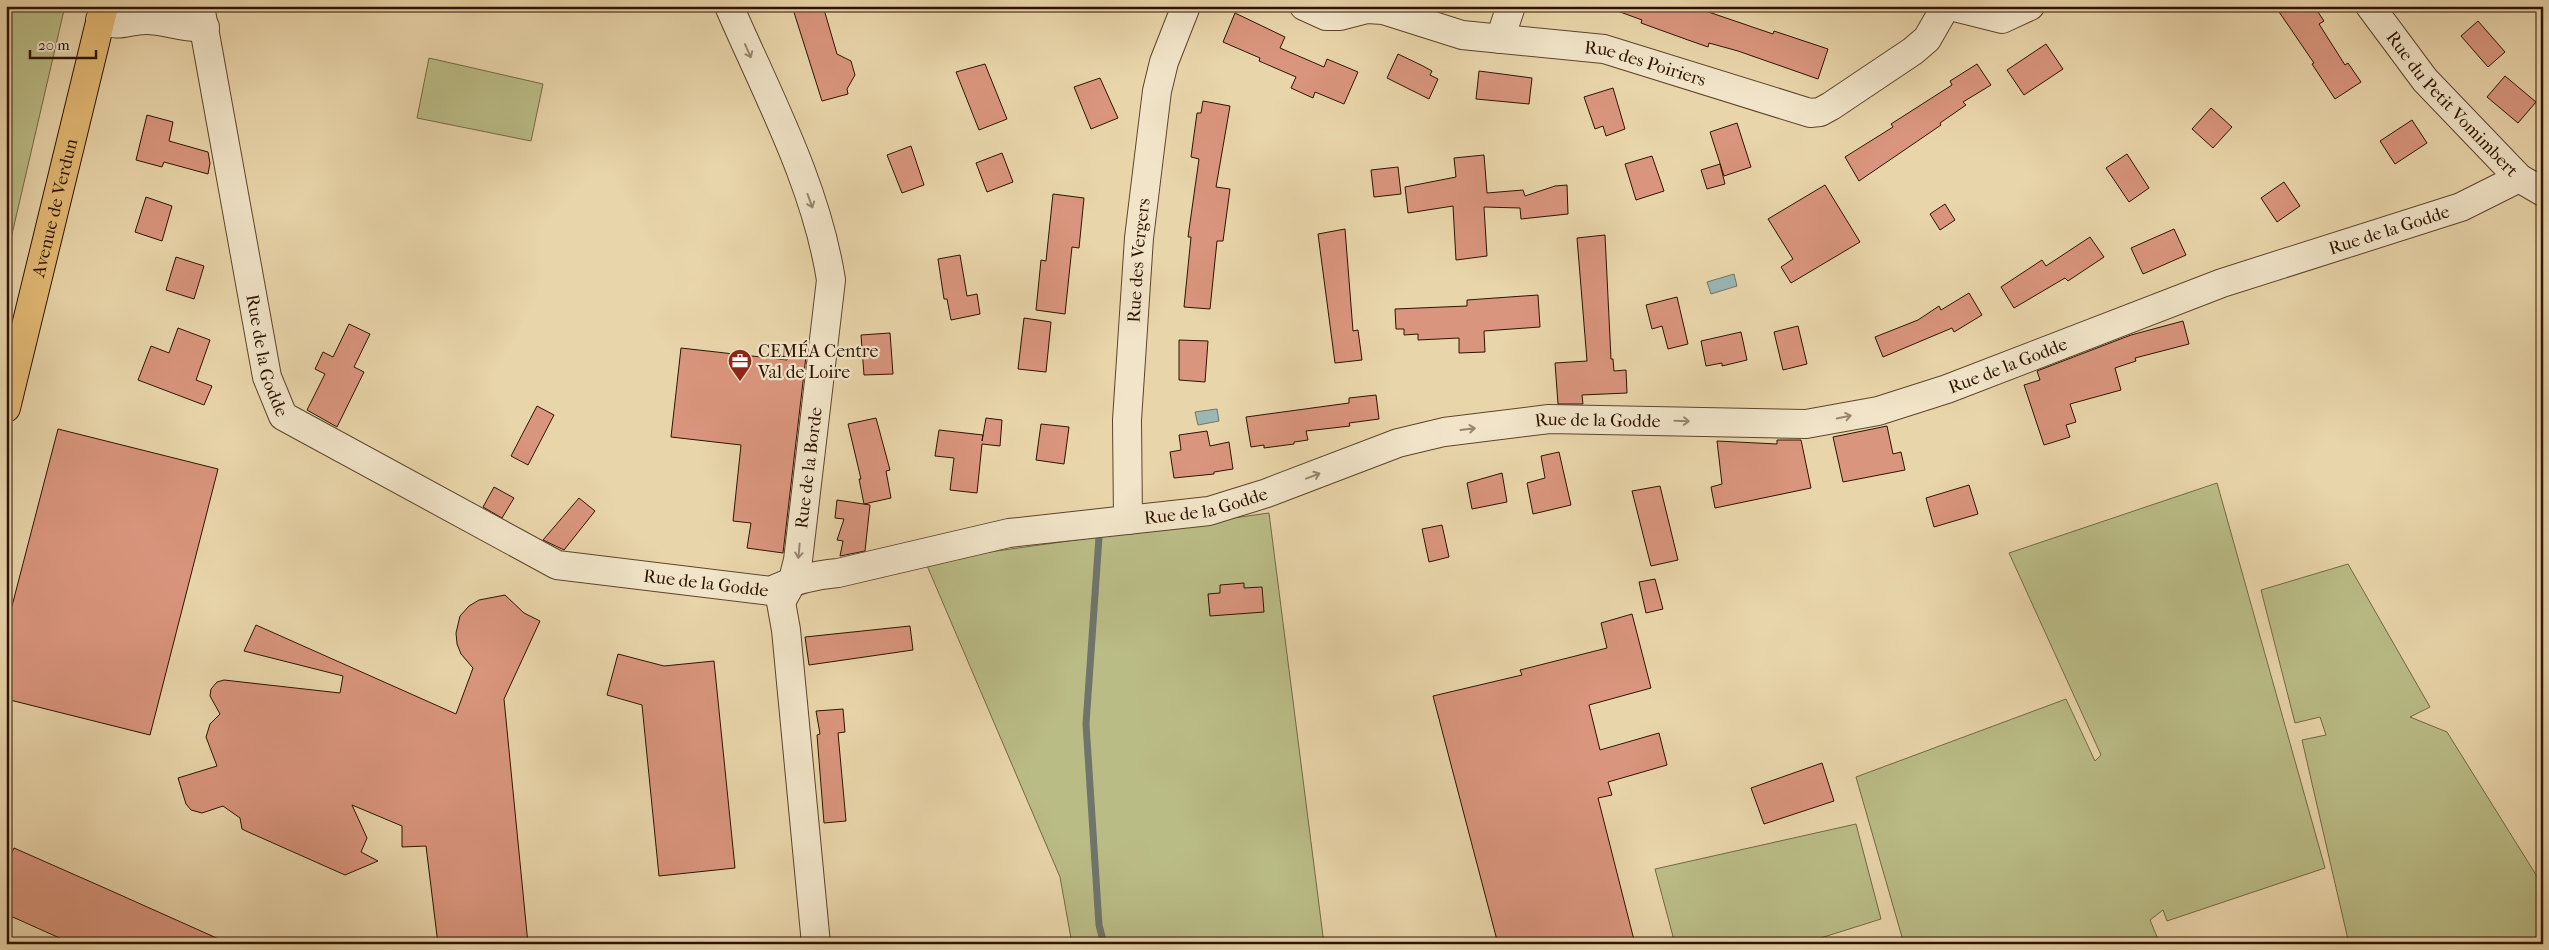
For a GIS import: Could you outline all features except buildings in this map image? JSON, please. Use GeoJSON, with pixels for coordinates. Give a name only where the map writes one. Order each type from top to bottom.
{"type":"FeatureCollection","features":[{"type":"Feature","properties":{"kind":"main road","name":"Avenue de Verdun"},"geometry":{"type":"LineString","coordinates":[[6,408],[102,13]]}},
{"type":"Feature","properties":{"kind":"street","name":"Rue de la Borde"},"geometry":{"type":"LineString","coordinates":[[728,6],[791,148],[823,236],[831,280],[798,560],[793,580],[781,602],[786,630],[816,944]]}},
{"type":"Feature","properties":{"kind":"street","name":"Rue des Vergers"},"geometry":{"type":"LineString","coordinates":[[1128,520],[1127,420],[1139,238],[1157,91],[1164,62],[1186,6]]}},
{"type":"Feature","properties":{"kind":"street","name":"Rue des Poiriers"},"geometry":{"type":"LineString","coordinates":[[1304,6],[1326,16],[1340,16],[1367,9],[1383,10],[1462,35],[1604,49],[1810,113],[1820,112],[1831,106],[1913,51],[1927,39],[1946,6]]}},
{"type":"Feature","properties":{"kind":"street"},"geometry":{"type":"LineString","coordinates":[[1500,39],[1510,6]]}},
{"type":"Feature","properties":{"kind":"street"},"geometry":{"type":"LineString","coordinates":[[1950,6],[2002,18],[2030,6]]}},
{"type":"Feature","properties":{"kind":"street","name":"Rue du Petit Vomimbert"},"geometry":{"type":"LineString","coordinates":[[2370,6],[2425,80],[2519,178],[2543,192]]}},
{"type":"Feature","properties":{"kind":"street","name":"Rue de la Godde"},"geometry":{"type":"LineString","coordinates":[[102,13],[114,25],[146,20],[190,28],[203,16]]}},
{"type":"Feature","properties":{"kind":"street","name":"Rue de la Godde"},"geometry":{"type":"LineString","coordinates":[[203,16],[267,377],[283,416],[557,565],[771,591],[793,580],[816,574],[838,573],[1009,533],[1209,511],[1267,493],[1398,443],[1444,432],[1549,419],[1806,424],[1878,411],[1947,389],[2222,283],[2461,207],[2519,178]]}},
{"type":"Feature","properties":{"kind":"green space"},"geometry":{"type":"Polygon","coordinates":[[[6,6],[65,6],[6,260],[6,6]]]}},
{"type":"Feature","properties":{"kind":"green space"},"geometry":{"type":"Polygon","coordinates":[[[429,58],[543,84],[531,141],[417,118],[429,58]]]}},
{"type":"Feature","properties":{"kind":"green space"},"geometry":{"type":"Polygon","coordinates":[[[2217,483],[2325,868],[2167,921],[2163,910],[2150,920],[2160,944],[1904,944],[1856,777],[2066,699],[2095,761],[2101,755],[2009,553],[2217,483]]]}},
{"type":"Feature","properties":{"kind":"green space"},"geometry":{"type":"Polygon","coordinates":[[[1269,513],[1324,944],[1072,944],[1060,877],[925,561],[1269,513]]]}},
{"type":"Feature","properties":{"kind":"green space"},"geometry":{"type":"Polygon","coordinates":[[[2348,564],[2430,707],[2410,717],[2447,732],[2543,886],[2543,944],[2349,944],[2302,740],[2326,735],[2320,717],[2295,723],[2261,590],[2348,564]]]}},
{"type":"Feature","properties":{"kind":"green space"},"geometry":{"type":"Polygon","coordinates":[[[1856,824],[1881,919],[1811,941],[1811,944],[1675,944],[1655,869],[1856,824]]]}},
{"type":"Feature","properties":{"kind":"water"},"geometry":{"type":"Polygon","coordinates":[[[1734,274],[1737,286],[1711,294],[1707,282],[1734,274]]]}},
{"type":"Feature","properties":{"kind":"water"},"geometry":{"type":"Polygon","coordinates":[[[1217,409],[1219,421],[1198,425],[1195,412],[1217,409]]]}},
{"type":"Feature","properties":{"kind":"waterway"},"geometry":{"type":"LineString","coordinates":[[1099,537],[1086,724],[1099,925],[1104,944]]}},
{"type":"Feature","properties":{"kind":"place","name":"CEMÉA Centre Val de Loire"},"geometry":{"type":"Point","coordinates":[740,382]}}]}
